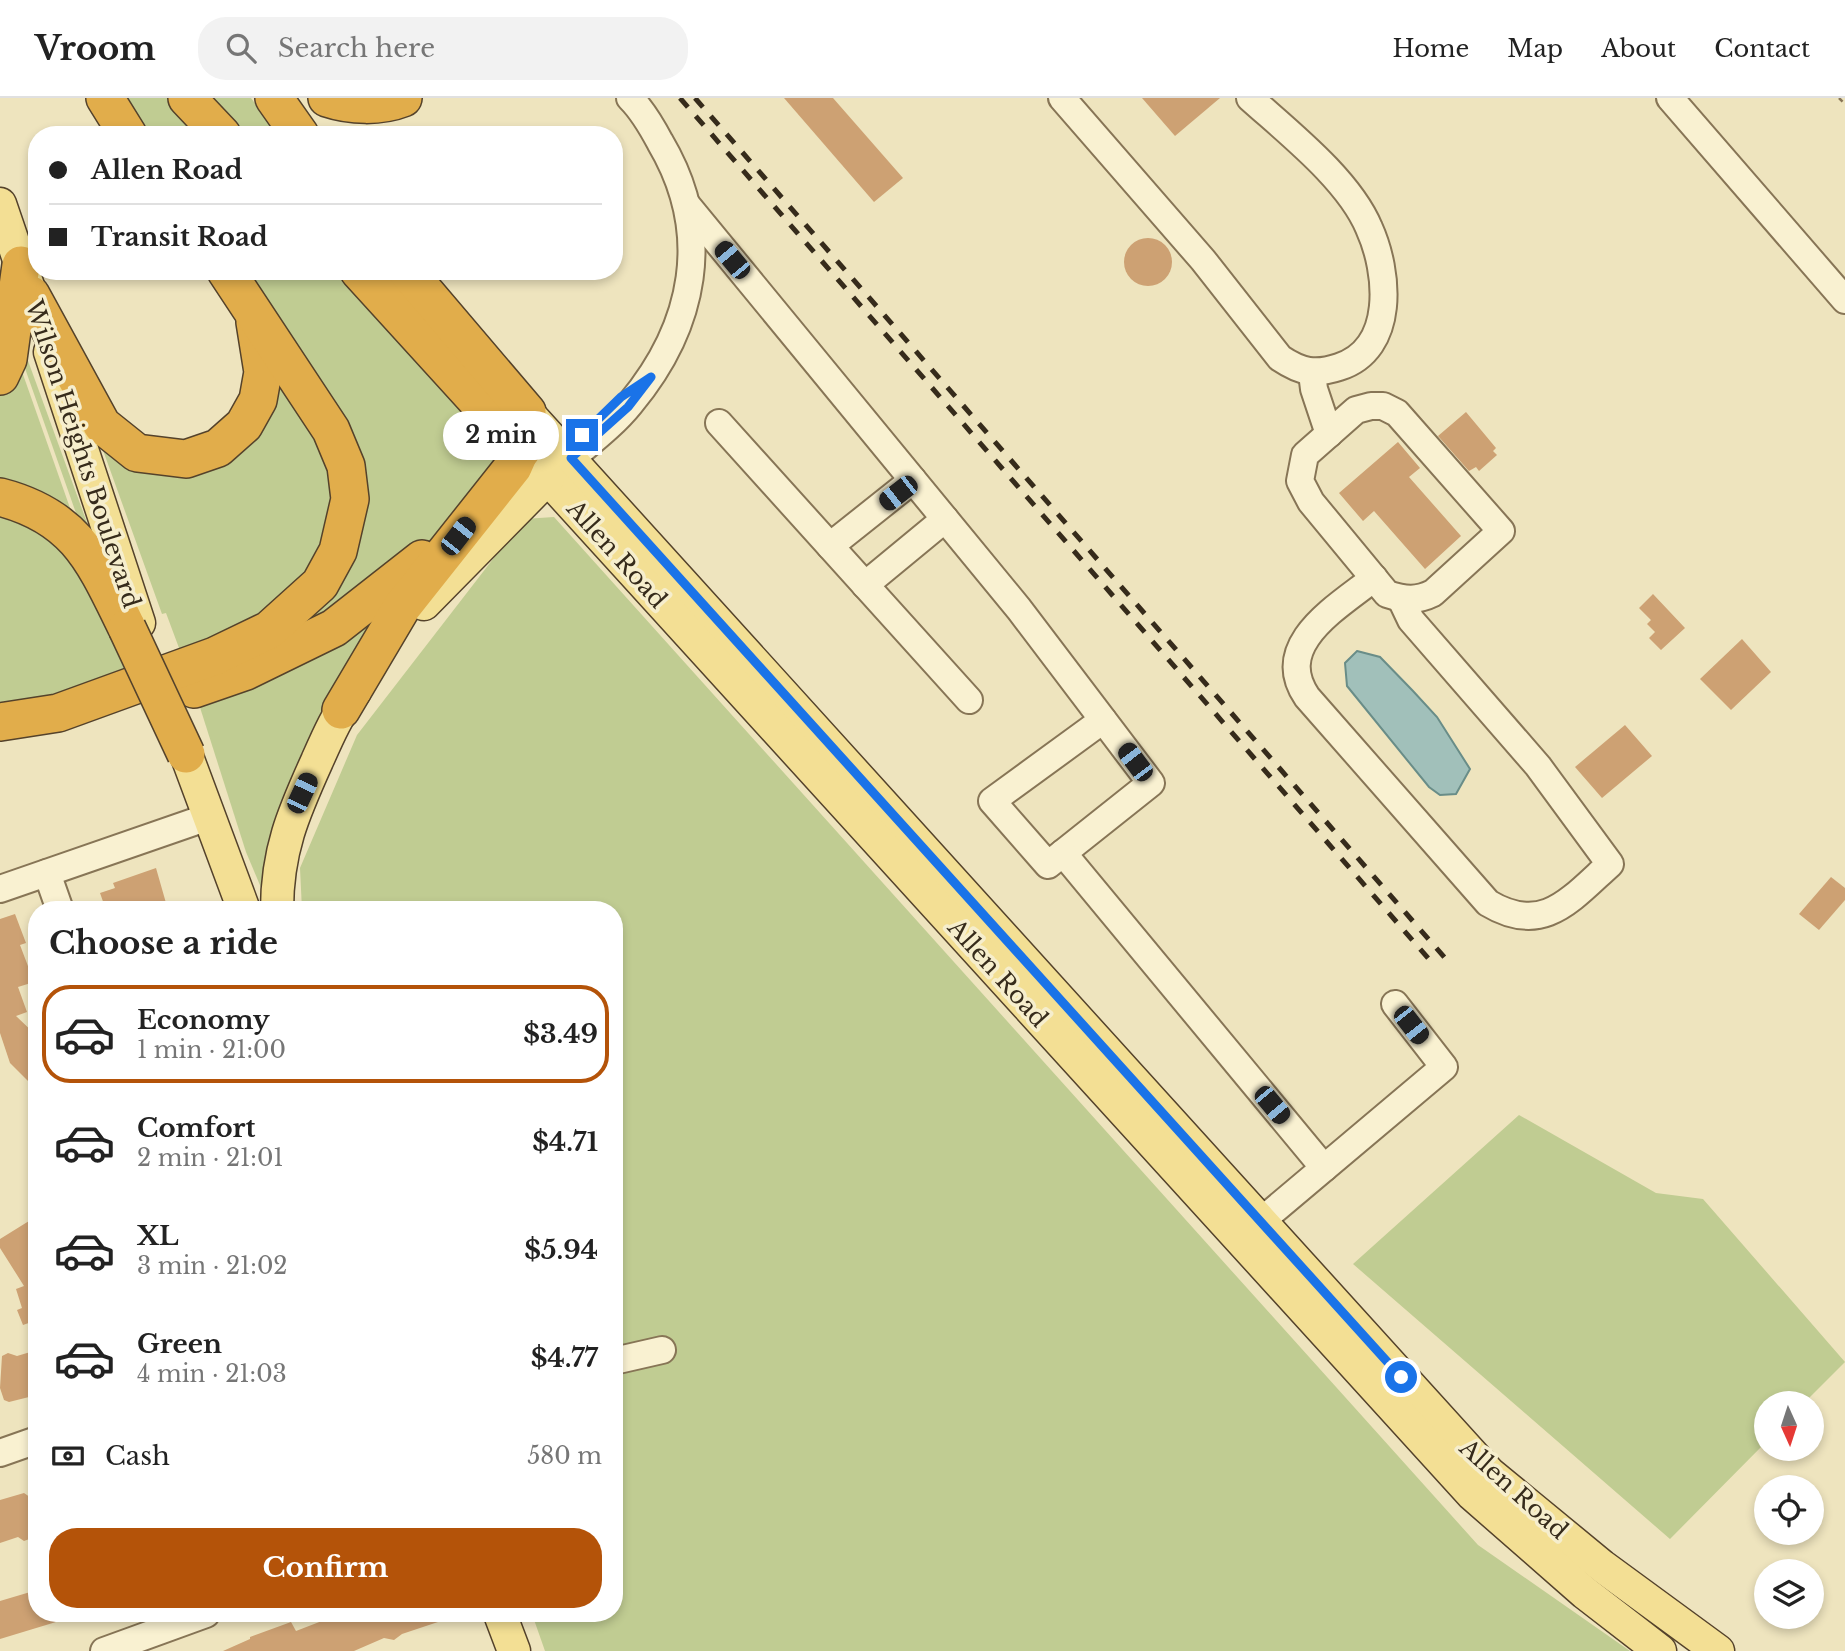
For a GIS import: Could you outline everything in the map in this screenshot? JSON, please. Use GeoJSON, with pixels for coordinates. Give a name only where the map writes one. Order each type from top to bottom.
{"type":"FeatureCollection","features":[{"type":"Feature","properties":{"kind":"highway"},"geometry":{"type":"LineString","coordinates":[[105,98],[122,126]]}},
{"type":"Feature","properties":{"kind":"highway"},"geometry":{"type":"LineString","coordinates":[[187,98],[213,126]]}},
{"type":"Feature","properties":{"kind":"highway"},"geometry":{"type":"LineString","coordinates":[[274,98],[294,126]]}},
{"type":"Feature","properties":{"kind":"highway"},"geometry":{"type":"LineString","coordinates":[[327,98],[355,104],[381,104],[403,98]]}},
{"type":"Feature","properties":{"kind":"highway"},"geometry":{"type":"LineString","coordinates":[[26,280],[102,425],[138,453],[186,459],[218,449],[244,425],[258,400],[263,372],[252,307]]}},
{"type":"Feature","properties":{"kind":"highway"},"geometry":{"type":"LineString","coordinates":[[0,376],[8,359],[26,280]]}},
{"type":"Feature","properties":{"kind":"highway"},"geometry":{"type":"LineString","coordinates":[[0,722],[58,713],[215,656],[269,630],[320,584],[338,551],[350,499],[346,466],[331,430],[232,280]]}},
{"type":"Feature","properties":{"kind":"highway","name":"Allen Road"},"geometry":{"type":"LineString","coordinates":[[367,280],[522,450]]}},
{"type":"Feature","properties":{"kind":"highway","name":"Allen Road"},"geometry":{"type":"LineString","coordinates":[[415,280],[527,412]]}},
{"type":"Feature","properties":{"kind":"highway"},"geometry":{"type":"LineString","coordinates":[[341,710],[402,607],[509,473],[522,450],[527,412]]}},
{"type":"Feature","properties":{"kind":"highway"},"geometry":{"type":"LineString","coordinates":[[0,496],[32,505],[65,529],[83,548],[133,626],[186,754]]}},
{"type":"Feature","properties":{"kind":"highway"},"geometry":{"type":"LineString","coordinates":[[0,746],[34,745],[246,671],[334,628],[472,519]]}},
{"type":"Feature","properties":{"kind":"main road","name":"Wilson Heights Boulevard"},"geometry":{"type":"LineString","coordinates":[[0,204],[133,626]]}},
{"type":"Feature","properties":{"kind":"main road","name":"Allen Road"},"geometry":{"type":"LineString","coordinates":[[527,412],[559,468],[1472,1494],[1585,1593],[1660,1651]]}},
{"type":"Feature","properties":{"kind":"main road","name":"Allen Road"},"geometry":{"type":"LineString","coordinates":[[522,450],[559,468],[1260,1222],[1489,1474],[1602,1566],[1718,1651]]}},
{"type":"Feature","properties":{"kind":"main road"},"geometry":{"type":"LineString","coordinates":[[277,901],[277,876],[282,845],[293,814],[341,710],[424,604],[559,468]]}},
{"type":"Feature","properties":{"kind":"main road"},"geometry":{"type":"LineString","coordinates":[[186,754],[241,901]]}},
{"type":"Feature","properties":{"kind":"main road"},"geometry":{"type":"LineString","coordinates":[[503,1622],[514,1651]]}},
{"type":"Feature","properties":{"kind":"street"},"geometry":{"type":"LineString","coordinates":[[559,468],[582,435],[621,397],[651,377],[670,349],[688,294],[692,251],[687,205],[671,161],[630,98]]}},
{"type":"Feature","properties":{"kind":"street"},"geometry":{"type":"LineString","coordinates":[[1062,98],[1203,260],[1280,358],[1296,369],[1312,373],[1355,362],[1374,341],[1381,319],[1384,293],[1379,252],[1368,225],[1341,185],[1250,98]]}},
{"type":"Feature","properties":{"kind":"street"},"geometry":{"type":"LineString","coordinates":[[1670,98],[1845,300]]}},
{"type":"Feature","properties":{"kind":"street"},"geometry":{"type":"LineString","coordinates":[[687,205],[1019,609],[1151,783],[1048,865],[992,801],[1103,720]]}},
{"type":"Feature","properties":{"kind":"street"},"geometry":{"type":"LineString","coordinates":[[1312,373],[1314,389],[1329,435]]}},
{"type":"Feature","properties":{"kind":"street"},"geometry":{"type":"LineString","coordinates":[[1371,405],[1383,406],[1397,413],[1501,531],[1433,593],[1420,599],[1401,599],[1388,594],[1374,578],[1311,502],[1300,481],[1306,454],[1356,410],[1371,405]]}},
{"type":"Feature","properties":{"kind":"street"},"geometry":{"type":"LineString","coordinates":[[719,423],[969,701]]}},
{"type":"Feature","properties":{"kind":"street"},"geometry":{"type":"LineString","coordinates":[[830,546],[913,480]]}},
{"type":"Feature","properties":{"kind":"street"},"geometry":{"type":"LineString","coordinates":[[865,585],[945,519]]}},
{"type":"Feature","properties":{"kind":"street"},"geometry":{"type":"LineString","coordinates":[[1374,578],[1304,637],[1297,663],[1296,681],[1307,697],[1488,903],[1509,916],[1540,916],[1567,903],[1610,864],[1538,766],[1411,620],[1401,599]]}},
{"type":"Feature","properties":{"kind":"street"},"geometry":{"type":"LineString","coordinates":[[0,889],[211,816]]}},
{"type":"Feature","properties":{"kind":"street"},"geometry":{"type":"LineString","coordinates":[[1063,853],[1324,1168]]}},
{"type":"Feature","properties":{"kind":"street"},"geometry":{"type":"LineString","coordinates":[[47,873],[57,901]]}},
{"type":"Feature","properties":{"kind":"street"},"geometry":{"type":"LineString","coordinates":[[1260,1222],[1444,1067],[1395,1004]]}},
{"type":"Feature","properties":{"kind":"street"},"geometry":{"type":"LineString","coordinates":[[623,1359],[662,1350]]}},
{"type":"Feature","properties":{"kind":"street"},"geometry":{"type":"LineString","coordinates":[[0,1453],[28,1443]]}},
{"type":"Feature","properties":{"kind":"street"},"geometry":{"type":"LineString","coordinates":[[104,1651],[184,1622]]}},
{"type":"Feature","properties":{"kind":"path"},"geometry":{"type":"LineString","coordinates":[[1839,98],[1845,104]]}},
{"type":"Feature","properties":{"kind":"green space"},"geometry":{"type":"Polygon","coordinates":[[[122,98],[171,98],[198,126],[142,126],[122,98]]]}},
{"type":"Feature","properties":{"kind":"green space"},"geometry":{"type":"Polygon","coordinates":[[[207,98],[251,98],[271,126],[231,126],[207,98]]]}},
{"type":"Feature","properties":{"kind":"green space"},"geometry":{"type":"Polygon","coordinates":[[[247,280],[352,280],[506,451],[458,516],[425,547],[272,649],[358,516],[247,280]]]}},
{"type":"Feature","properties":{"kind":"green space"},"geometry":{"type":"Polygon","coordinates":[[[19,336],[98,553],[83,533],[21,357],[19,336]]]}},
{"type":"Feature","properties":{"kind":"green space"},"geometry":{"type":"Polygon","coordinates":[[[19,363],[76,525],[0,490],[0,396],[19,363]]]}},
{"type":"Feature","properties":{"kind":"green space"},"geometry":{"type":"Polygon","coordinates":[[[278,363],[334,478],[323,559],[278,611],[182,656],[166,613],[162,614],[95,428],[184,469],[278,363]]]}},
{"type":"Feature","properties":{"kind":"green space"},"geometry":{"type":"Polygon","coordinates":[[[0,510],[63,542],[103,611],[127,676],[0,709],[0,510]]]}},
{"type":"Feature","properties":{"kind":"green space"},"geometry":{"type":"Polygon","coordinates":[[[554,517],[1478,1545],[1630,1651],[545,1651],[535,1622],[623,1622],[623,901],[302,901],[300,868],[357,735],[524,519],[554,517]]]}},
{"type":"Feature","properties":{"kind":"green space"},"geometry":{"type":"Polygon","coordinates":[[[388,598],[265,897],[246,852],[197,698],[388,598]]]}},
{"type":"Feature","properties":{"kind":"green space"},"geometry":{"type":"Polygon","coordinates":[[[1519,1115],[1656,1193],[1703,1199],[1845,1362],[1816,1391],[1754,1391],[1754,1454],[1670,1539],[1353,1264],[1519,1115]]]}},
{"type":"Feature","properties":{"kind":"water"},"geometry":{"type":"Polygon","coordinates":[[[1357,651],[1380,657],[1437,717],[1470,769],[1456,794],[1440,795],[1429,787],[1347,686],[1345,663],[1357,651]]]}},
{"type":"Feature","properties":{"kind":"building"},"geometry":{"type":"Polygon","coordinates":[[[784,98],[833,98],[903,178],[874,202],[784,98]]]}},
{"type":"Feature","properties":{"kind":"building"},"geometry":{"type":"Polygon","coordinates":[[[1142,98],[1220,98],[1175,136],[1142,98]]]}},
{"type":"Feature","properties":{"kind":"building"},"geometry":{"type":"Polygon","coordinates":[[[1148,238],[1165,245],[1172,262],[1165,279],[1148,286],[1131,279],[1124,262],[1131,245],[1148,238]]]}},
{"type":"Feature","properties":{"kind":"building"},"geometry":{"type":"Polygon","coordinates":[[[1466,412],[1496,448],[1493,451],[1497,455],[1479,471],[1476,467],[1469,471],[1438,436],[1466,412]]]}},
{"type":"Feature","properties":{"kind":"building"},"geometry":{"type":"Polygon","coordinates":[[[1398,442],[1420,468],[1409,477],[1461,536],[1425,569],[1374,511],[1363,521],[1339,493],[1398,442]]]}},
{"type":"Feature","properties":{"kind":"building"},"geometry":{"type":"Polygon","coordinates":[[[1653,594],[1685,628],[1661,650],[1649,638],[1655,632],[1647,624],[1651,620],[1639,608],[1653,594]]]}},
{"type":"Feature","properties":{"kind":"building"},"geometry":{"type":"Polygon","coordinates":[[[1742,639],[1771,672],[1731,710],[1700,679],[1742,639]]]}},
{"type":"Feature","properties":{"kind":"building"},"geometry":{"type":"Polygon","coordinates":[[[1625,725],[1652,756],[1602,798],[1575,767],[1625,725]]]}},
{"type":"Feature","properties":{"kind":"building"},"geometry":{"type":"Polygon","coordinates":[[[156,868],[165,901],[103,901],[100,893],[115,888],[113,883],[156,868]]]}},
{"type":"Feature","properties":{"kind":"building"},"geometry":{"type":"Polygon","coordinates":[[[1831,877],[1845,888],[1845,900],[1819,930],[1799,914],[1831,877]]]}},
{"type":"Feature","properties":{"kind":"building"},"geometry":{"type":"Polygon","coordinates":[[[15,914],[26,943],[20,945],[28,966],[28,984],[18,987],[27,1012],[16,1016],[28,1027],[28,1081],[10,1063],[0,1033],[0,919],[15,914]]]}},
{"type":"Feature","properties":{"kind":"building"},"geometry":{"type":"Polygon","coordinates":[[[28,1222],[28,1323],[23,1325],[17,1310],[22,1308],[16,1289],[24,1286],[0,1248],[0,1239],[28,1222]]]}},
{"type":"Feature","properties":{"kind":"building"},"geometry":{"type":"Polygon","coordinates":[[[8,1353],[17,1356],[28,1353],[28,1397],[9,1402],[4,1400],[0,1388],[2,1356],[8,1353]]]}},
{"type":"Feature","properties":{"kind":"building"},"geometry":{"type":"Polygon","coordinates":[[[24,1493],[28,1496],[28,1540],[24,1541],[18,1537],[0,1543],[0,1500],[24,1493]]]}},
{"type":"Feature","properties":{"kind":"building"},"geometry":{"type":"Polygon","coordinates":[[[28,1593],[28,1622],[56,1622],[0,1639],[0,1601],[28,1593]]]}},
{"type":"Feature","properties":{"kind":"building"},"geometry":{"type":"Polygon","coordinates":[[[291,1622],[296,1631],[319,1622],[438,1622],[402,1634],[394,1640],[384,1638],[354,1651],[223,1651],[250,1637],[291,1622]]]}},
{"type":"Feature","properties":{"kind":"railway"},"geometry":{"type":"LineString","coordinates":[[680,98],[1434,965]]}},
{"type":"Feature","properties":{"kind":"railway"},"geometry":{"type":"LineString","coordinates":[[695,98],[1445,958]]}},
{"type":"Feature","properties":{"kind":"route"},"geometry":{"type":"LineString","coordinates":[[582,435],[621,397],[651,377],[628,407],[571,458],[1401,1377]]}}]}
